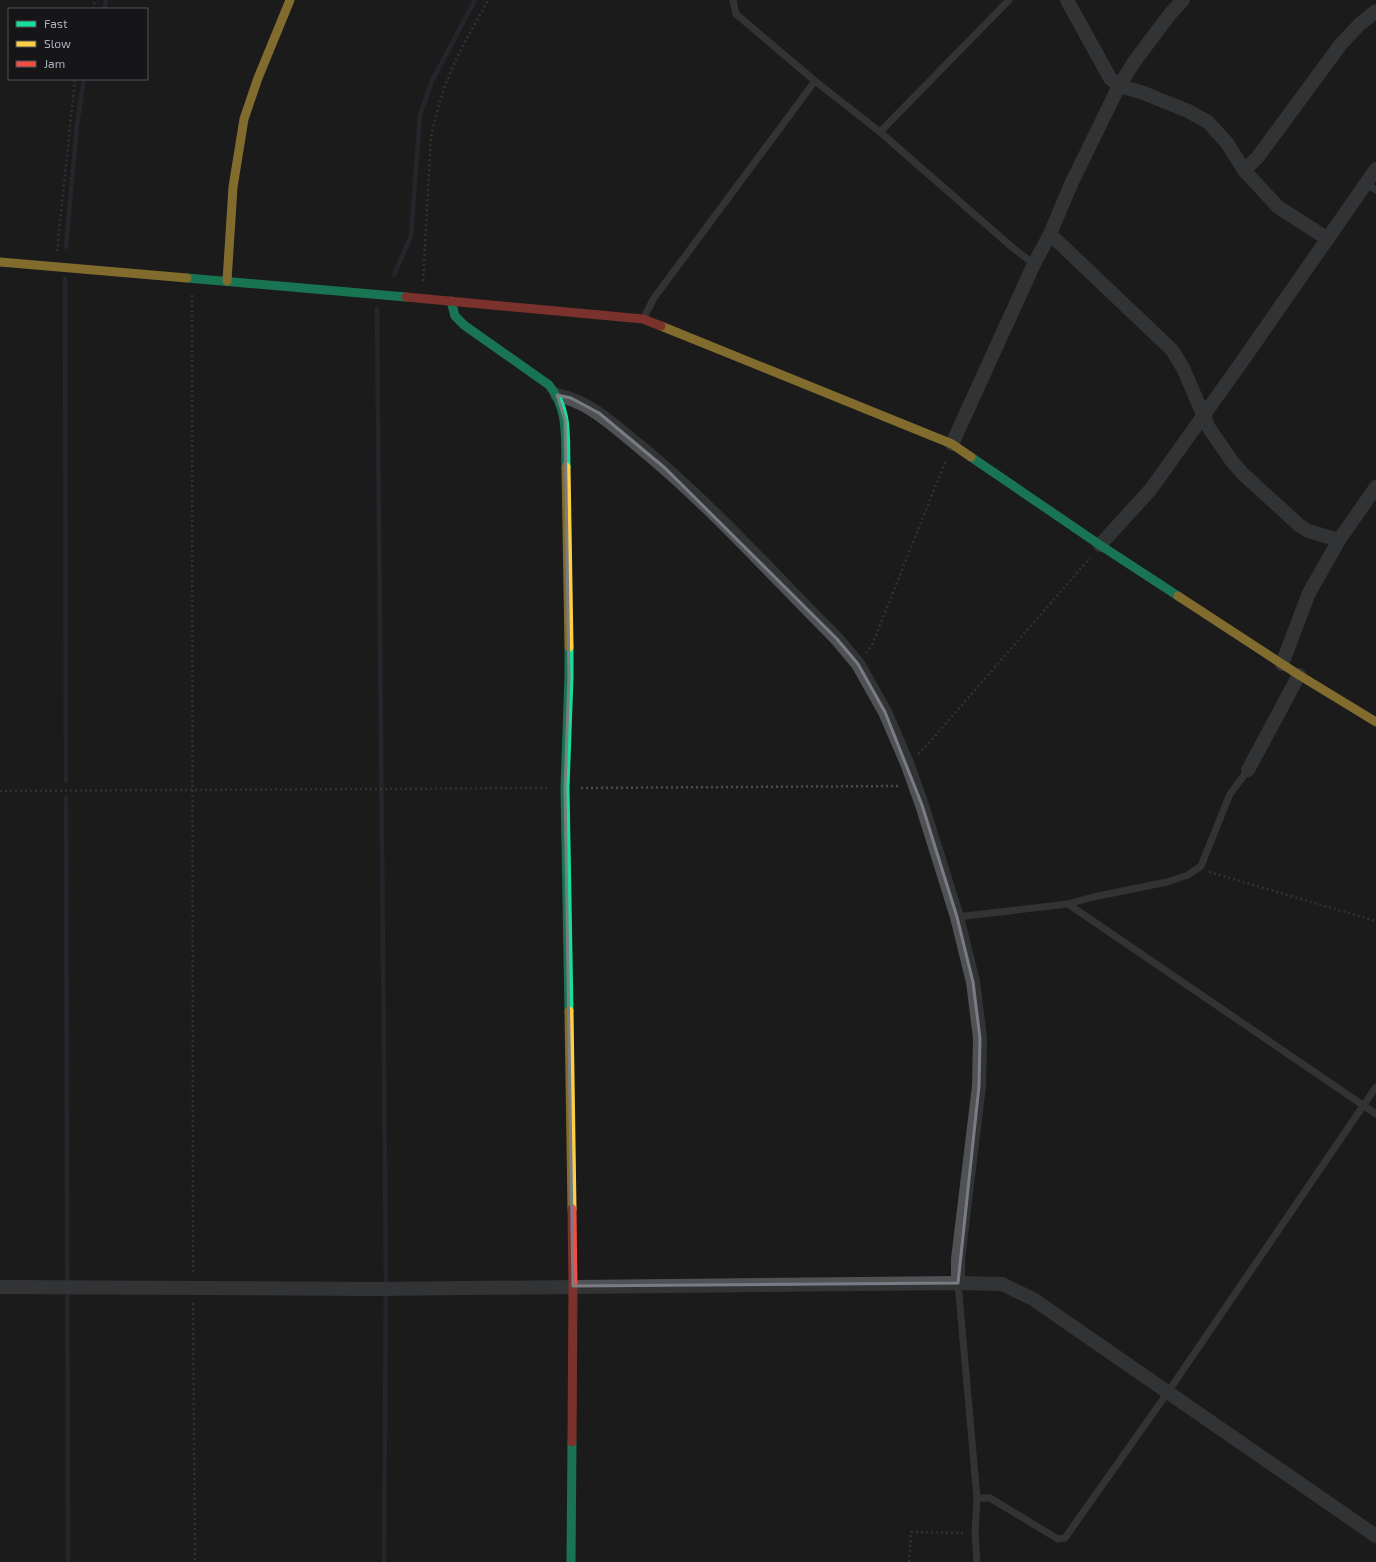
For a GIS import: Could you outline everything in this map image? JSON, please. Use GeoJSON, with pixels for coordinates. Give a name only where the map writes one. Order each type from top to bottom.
{"type":"FeatureCollection","features":[{"type":"Feature","properties":{"kind":"street"},"geometry":{"type":"LineString","coordinates":[[227,281],[233,187],[244,119],[258,78],[290,0]]}},
{"type":"Feature","properties":{"kind":"street"},"geometry":{"type":"LineString","coordinates":[[1066,0],[1110,78],[1119,86],[1141,92],[1188,111],[1208,122],[1227,143],[1244,170],[1278,207],[1328,239]]}},
{"type":"Feature","properties":{"kind":"street"},"geometry":{"type":"LineString","coordinates":[[952,444],[1034,264],[1050,234],[1072,182],[1119,86],[1134,62],[1182,0]]}},
{"type":"Feature","properties":{"kind":"street"},"geometry":{"type":"LineString","coordinates":[[1244,170],[1257,158],[1341,44],[1376,11]]}},
{"type":"Feature","properties":{"kind":"street"},"geometry":{"type":"LineString","coordinates":[[1100,545],[1151,489],[1328,239],[1370,186],[1376,169]]}},
{"type":"Feature","properties":{"kind":"street"},"geometry":{"type":"LineString","coordinates":[[1050,234],[1172,350],[1184,368],[1209,428],[1242,473],[1298,525],[1308,531],[1339,540]]}},
{"type":"Feature","properties":{"kind":"street"},"geometry":{"type":"LineString","coordinates":[[0,262],[421,298],[643,319],[952,444],[1100,545],[1299,675],[1376,722]]}},
{"type":"Feature","properties":{"kind":"street"},"geometry":{"type":"LineString","coordinates":[[451,301],[455,316],[464,325],[549,385],[557,395],[565,420],[569,677],[565,788],[573,1286],[571,1562]]}},
{"type":"Feature","properties":{"kind":"street"},"geometry":{"type":"LineString","coordinates":[[557,395],[571,398],[599,413],[666,468],[837,639],[858,664],[885,712],[907,763],[958,917],[973,982],[980,1038],[979,1086],[958,1259],[958,1283]]}},
{"type":"Feature","properties":{"kind":"street"},"geometry":{"type":"LineString","coordinates":[[1282,664],[1309,593],[1339,540],[1376,487]]}},
{"type":"Feature","properties":{"kind":"street"},"geometry":{"type":"LineString","coordinates":[[1248,770],[1299,675]]}},
{"type":"Feature","properties":{"kind":"street"},"geometry":{"type":"LineString","coordinates":[[0,1287],[376,1289],[573,1286],[958,1283],[1002,1284],[1024,1294],[1376,1536]]}},
{"type":"Feature","properties":{"kind":"lane"},"geometry":{"type":"LineString","coordinates":[[733,0],[736,14],[815,81],[880,132],[1034,264]]}},
{"type":"Feature","properties":{"kind":"lane"},"geometry":{"type":"LineString","coordinates":[[880,132],[1009,0]]}},
{"type":"Feature","properties":{"kind":"lane"},"geometry":{"type":"LineString","coordinates":[[643,319],[654,298],[815,81]]}},
{"type":"Feature","properties":{"kind":"lane"},"geometry":{"type":"LineString","coordinates":[[958,917],[1068,904],[1093,897],[1167,882],[1188,875],[1200,866],[1230,794],[1248,770]]}},
{"type":"Feature","properties":{"kind":"lane"},"geometry":{"type":"LineString","coordinates":[[1068,904],[1376,1114]]}},
{"type":"Feature","properties":{"kind":"lane"},"geometry":{"type":"LineString","coordinates":[[977,1498],[990,1498],[1058,1539],[1065,1538],[1168,1392],[1376,1087]]}},
{"type":"Feature","properties":{"kind":"lane"},"geometry":{"type":"LineString","coordinates":[[958,1283],[977,1498],[975,1534],[977,1562]]}},
{"type":"Feature","properties":{"kind":"path"},"geometry":{"type":"LineString","coordinates":[[421,298],[425,260],[431,137],[434,121],[438,105],[452,68],[488,0]]}},
{"type":"Feature","properties":{"kind":"path"},"geometry":{"type":"LineString","coordinates":[[56,267],[75,80]]}},
{"type":"Feature","properties":{"kind":"path"},"geometry":{"type":"LineString","coordinates":[[192,278],[193,1287],[195,1562]]}},
{"type":"Feature","properties":{"kind":"path"},"geometry":{"type":"LineString","coordinates":[[858,664],[872,645],[952,444]]}},
{"type":"Feature","properties":{"kind":"path"},"geometry":{"type":"LineString","coordinates":[[907,763],[928,744],[1100,545]]}},
{"type":"Feature","properties":{"kind":"path"},"geometry":{"type":"LineString","coordinates":[[0,791],[896,787],[914,784]]}},
{"type":"Feature","properties":{"kind":"path"},"geometry":{"type":"LineString","coordinates":[[1196,869],[1376,921]]}},
{"type":"Feature","properties":{"kind":"path"},"geometry":{"type":"LineString","coordinates":[[909,1562],[911,1532],[975,1534]]}},
{"type":"Feature","properties":{"kind":"highlighted area"},"geometry":{"type":"Polygon","coordinates":[[[557,395],[571,398],[599,413],[665,468],[837,639],[858,664],[885,712],[922,805],[957,917],[973,982],[980,1038],[979,1086],[958,1283],[573,1286],[565,788],[569,677],[565,420],[557,395]]]}},
{"type":"Feature","properties":{"kind":"waterway"},"geometry":{"type":"LineString","coordinates":[[394,275],[411,236],[420,115],[432,81],[475,0]]}},
{"type":"Feature","properties":{"kind":"waterway"},"geometry":{"type":"LineString","coordinates":[[104,8],[106,2]]}},
{"type":"Feature","properties":{"kind":"waterway"},"geometry":{"type":"LineString","coordinates":[[66,247],[77,124],[84,80]]}},
{"type":"Feature","properties":{"kind":"waterway"},"geometry":{"type":"LineString","coordinates":[[65,279],[66,781]]}},
{"type":"Feature","properties":{"kind":"waterway"},"geometry":{"type":"LineString","coordinates":[[377,309],[386,1280],[384,1562]]}},
{"type":"Feature","properties":{"kind":"waterway"},"geometry":{"type":"LineString","coordinates":[[66,798],[68,1562]]}},
{"type":"Feature","properties":{"kind":"traffic: fast"},"geometry":{"type":"LineString","coordinates":[[187,278],[406,297]]}},
{"type":"Feature","properties":{"kind":"traffic: fast"},"geometry":{"type":"LineString","coordinates":[[451,301],[455,316],[464,325],[549,385],[560,404],[563,414],[565,424],[566,467]]}},
{"type":"Feature","properties":{"kind":"traffic: fast"},"geometry":{"type":"LineString","coordinates":[[971,457],[1178,596]]}},
{"type":"Feature","properties":{"kind":"traffic: fast"},"geometry":{"type":"LineString","coordinates":[[569,647],[565,788],[569,1011]]}},
{"type":"Feature","properties":{"kind":"traffic: fast"},"geometry":{"type":"LineString","coordinates":[[571,1562],[572,1442]]}},
{"type":"Feature","properties":{"kind":"traffic: slow"},"geometry":{"type":"LineString","coordinates":[[227,281],[233,187],[244,119],[258,78],[290,0]]}},
{"type":"Feature","properties":{"kind":"traffic: slow"},"geometry":{"type":"LineString","coordinates":[[0,262],[187,278]]}},
{"type":"Feature","properties":{"kind":"traffic: slow"},"geometry":{"type":"LineString","coordinates":[[661,326],[952,444],[971,457]]}},
{"type":"Feature","properties":{"kind":"traffic: slow"},"geometry":{"type":"LineString","coordinates":[[566,467],[569,647]]}},
{"type":"Feature","properties":{"kind":"traffic: slow"},"geometry":{"type":"LineString","coordinates":[[1178,596],[1299,675],[1376,722]]}},
{"type":"Feature","properties":{"kind":"traffic: slow"},"geometry":{"type":"LineString","coordinates":[[569,1011],[572,1209]]}},
{"type":"Feature","properties":{"kind":"traffic: jam"},"geometry":{"type":"LineString","coordinates":[[406,297],[643,319],[661,326]]}},
{"type":"Feature","properties":{"kind":"traffic: jam"},"geometry":{"type":"LineString","coordinates":[[572,1209],[572,1442]]}}]}
